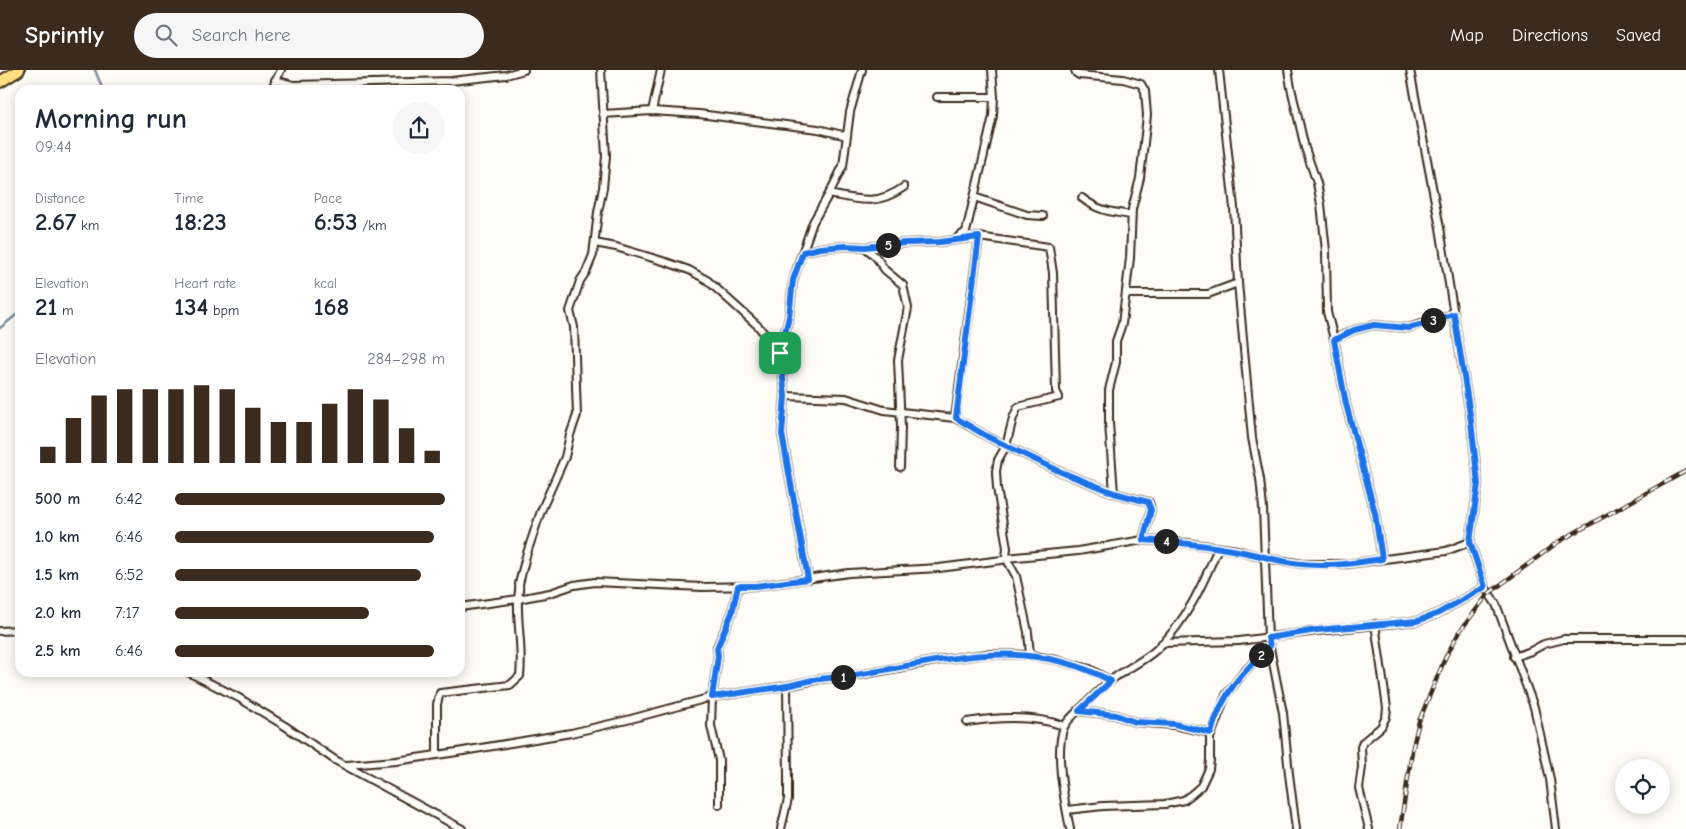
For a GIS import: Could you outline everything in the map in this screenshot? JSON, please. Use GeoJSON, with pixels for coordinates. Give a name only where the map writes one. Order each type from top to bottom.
{"type":"FeatureCollection","features":[{"type":"Feature","properties":{"kind":"highway"},"geometry":{"type":"LineString","coordinates":[[0,82],[19,70]]}},
{"type":"Feature","properties":{"kind":"street"},"geometry":{"type":"LineString","coordinates":[[274,85],[281,70]]}},
{"type":"Feature","properties":{"kind":"street"},"geometry":{"type":"LineString","coordinates":[[276,80],[293,85],[451,81],[492,77],[524,70]]}},
{"type":"Feature","properties":{"kind":"street"},"geometry":{"type":"LineString","coordinates":[[437,754],[437,704],[440,693],[510,685],[520,676],[522,660],[518,599],[519,584],[541,511],[565,457],[577,415],[574,327],[570,311],[580,281],[593,255],[606,168],[601,70]]}},
{"type":"Feature","properties":{"kind":"street"},"geometry":{"type":"LineString","coordinates":[[652,111],[661,70]]}},
{"type":"Feature","properties":{"kind":"street"},"geometry":{"type":"LineString","coordinates":[[808,579],[782,434],[785,396],[780,353],[789,317],[793,280],[813,222],[843,166],[850,112],[862,70]]}},
{"type":"Feature","properties":{"kind":"street"},"geometry":{"type":"LineString","coordinates":[[955,239],[966,232],[993,116],[992,70]]}},
{"type":"Feature","properties":{"kind":"street"},"geometry":{"type":"LineString","coordinates":[[1075,70],[1079,75],[1132,81],[1141,84],[1145,91],[1146,134],[1140,178],[1131,215],[1130,258],[1122,324],[1116,341],[1116,362],[1109,390],[1109,422],[1114,493]]}},
{"type":"Feature","properties":{"kind":"street"},"geometry":{"type":"LineString","coordinates":[[1219,70],[1234,208],[1238,283],[1252,438],[1261,491],[1268,638],[1284,712],[1296,829]]}},
{"type":"Feature","properties":{"kind":"street"},"geometry":{"type":"LineString","coordinates":[[1288,70],[1305,148],[1318,190],[1326,251],[1327,312],[1346,404],[1375,513],[1382,559]]}},
{"type":"Feature","properties":{"kind":"street"},"geometry":{"type":"LineString","coordinates":[[1410,70],[1454,314],[1471,421],[1478,484],[1470,542],[1485,587],[1496,604],[1534,707],[1550,779],[1556,829]]}},
{"type":"Feature","properties":{"kind":"street"},"geometry":{"type":"LineString","coordinates":[[938,97],[994,97]]}},
{"type":"Feature","properties":{"kind":"street"},"geometry":{"type":"LineString","coordinates":[[603,114],[652,111],[700,114],[818,129],[847,136]]}},
{"type":"Feature","properties":{"kind":"street"},"geometry":{"type":"LineString","coordinates":[[829,194],[862,200],[874,200],[892,196],[904,187]]}},
{"type":"Feature","properties":{"kind":"street"},"geometry":{"type":"LineString","coordinates":[[974,197],[1026,215],[1043,216]]}},
{"type":"Feature","properties":{"kind":"street"},"geometry":{"type":"LineString","coordinates":[[1082,198],[1092,206],[1102,210],[1131,215]]}},
{"type":"Feature","properties":{"kind":"street"},"geometry":{"type":"LineString","coordinates":[[803,252],[820,248],[940,242],[979,237],[1048,246],[1052,255],[1056,391],[1059,397],[1018,407],[1013,418],[1006,446],[998,460],[996,471],[998,496],[1007,548],[1006,558],[1016,576],[1028,632],[1030,655]]}},
{"type":"Feature","properties":{"kind":"street"},"geometry":{"type":"LineString","coordinates":[[956,418],[979,237]]}},
{"type":"Feature","properties":{"kind":"street"},"geometry":{"type":"LineString","coordinates":[[595,244],[616,246],[666,262],[689,270],[706,280],[758,326],[780,353]]}},
{"type":"Feature","properties":{"kind":"street"},"geometry":{"type":"LineString","coordinates":[[865,247],[902,286],[908,302],[898,360],[900,467]]}},
{"type":"Feature","properties":{"kind":"street"},"geometry":{"type":"LineString","coordinates":[[1126,294],[1208,294],[1238,283]]}},
{"type":"Feature","properties":{"kind":"street"},"geometry":{"type":"LineString","coordinates":[[1334,340],[1354,330],[1374,325],[1408,328],[1454,314]]}},
{"type":"Feature","properties":{"kind":"street"},"geometry":{"type":"LineString","coordinates":[[785,396],[846,398],[884,410],[956,418],[988,437],[1061,472],[1114,493],[1148,502],[1151,510],[1143,540]]}},
{"type":"Feature","properties":{"kind":"street"},"geometry":{"type":"LineString","coordinates":[[465,605],[518,599],[594,582],[702,587],[756,586],[849,572],[938,568],[1006,558],[1078,551],[1143,540],[1187,543],[1237,550],[1265,558],[1303,564],[1347,564],[1446,551],[1470,542]]}},
{"type":"Feature","properties":{"kind":"street"},"geometry":{"type":"LineString","coordinates":[[1070,829],[1060,773],[1061,741],[1064,726],[1111,681],[1142,661],[1162,643],[1190,605],[1205,579],[1218,548]]}},
{"type":"Feature","properties":{"kind":"street"},"geometry":{"type":"LineString","coordinates":[[719,805],[720,760],[711,726],[712,697],[718,656],[717,648],[732,613],[738,586]]}},
{"type":"Feature","properties":{"kind":"street"},"geometry":{"type":"LineString","coordinates":[[1162,643],[1199,643],[1268,638],[1375,624],[1417,621],[1437,614],[1485,587]]}},
{"type":"Feature","properties":{"kind":"street"},"geometry":{"type":"LineString","coordinates":[[1369,829],[1359,788],[1362,767],[1361,747],[1363,742],[1381,726],[1388,708],[1375,624]]}},
{"type":"Feature","properties":{"kind":"street"},"geometry":{"type":"LineString","coordinates":[[0,631],[15,630]]}},
{"type":"Feature","properties":{"kind":"street"},"geometry":{"type":"LineString","coordinates":[[1514,657],[1532,651],[1544,644],[1564,639],[1686,639]]}},
{"type":"Feature","properties":{"kind":"street"},"geometry":{"type":"LineString","coordinates":[[1067,810],[1103,806],[1165,804],[1184,800],[1201,786],[1209,770],[1211,733],[1231,686],[1270,646]]}},
{"type":"Feature","properties":{"kind":"street"},"geometry":{"type":"LineString","coordinates":[[347,765],[396,761],[571,733],[628,720],[712,697],[820,679],[859,675],[946,659],[988,654],[1030,655],[1056,660],[1090,669],[1111,681]]}},
{"type":"Feature","properties":{"kind":"street"},"geometry":{"type":"LineString","coordinates":[[198,677],[239,698],[308,740],[336,760],[462,829]]}},
{"type":"Feature","properties":{"kind":"street"},"geometry":{"type":"LineString","coordinates":[[781,829],[788,799],[787,686]]}},
{"type":"Feature","properties":{"kind":"street"},"geometry":{"type":"LineString","coordinates":[[1079,711],[1116,715],[1135,722],[1174,724],[1211,733]]}},
{"type":"Feature","properties":{"kind":"street"},"geometry":{"type":"LineString","coordinates":[[967,722],[1017,718],[1056,723],[1064,726]]}},
{"type":"Feature","properties":{"kind":"waterway"},"geometry":{"type":"LineString","coordinates":[[95,70],[101,85]]}},
{"type":"Feature","properties":{"kind":"waterway"},"geometry":{"type":"LineString","coordinates":[[0,328],[15,316]]}},
{"type":"Feature","properties":{"kind":"railway"},"geometry":{"type":"LineString","coordinates":[[1400,829],[1412,751],[1419,721],[1446,656],[1460,631],[1488,594],[1558,542],[1686,471]]}},
{"type":"Feature","properties":{"kind":"route"},"geometry":{"type":"LineString","coordinates":[[979,237],[956,418],[1015,451],[1061,472],[1114,493],[1139,498],[1148,502],[1151,510],[1143,540],[1187,543],[1237,550],[1285,562],[1347,564],[1382,559],[1375,513],[1346,404],[1334,340],[1354,330],[1374,325],[1408,328],[1454,314],[1471,421],[1478,484],[1470,542],[1485,587],[1437,614],[1417,621],[1317,630],[1268,638],[1270,646],[1231,686],[1211,733],[1174,724],[1135,722],[1116,715],[1079,711],[1111,681],[1090,669],[1030,655],[988,654],[946,659],[859,675],[820,679],[712,697],[718,656],[717,648],[732,613],[738,586],[756,586],[808,579],[782,434],[785,396],[780,353],[789,317],[793,280],[803,252],[820,248],[926,243],[979,237]]}}]}
